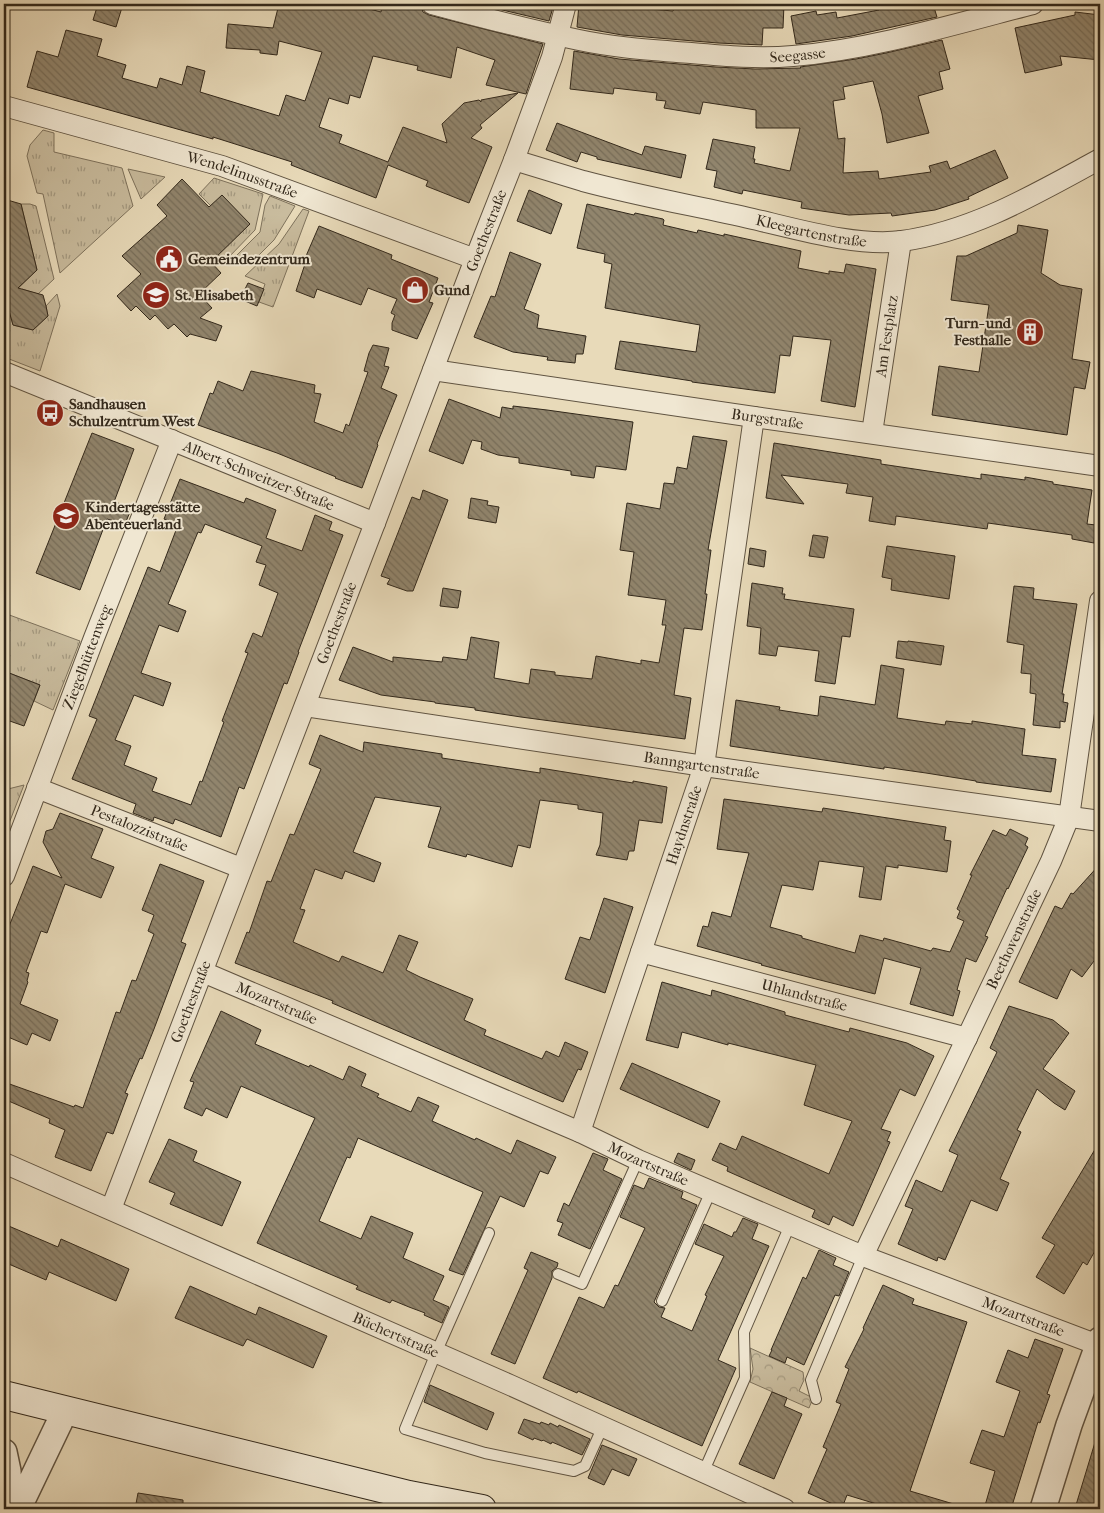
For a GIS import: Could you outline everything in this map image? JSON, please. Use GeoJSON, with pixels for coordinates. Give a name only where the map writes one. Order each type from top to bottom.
{"type":"FeatureCollection","features":[{"type":"Feature","properties":{"kind":"main road"},"geometry":{"type":"LineString","coordinates":[[4,1395],[409,1495],[482,1509]]}},
{"type":"Feature","properties":{"kind":"street","name":"Seegasse"},"geometry":{"type":"LineString","coordinates":[[432,4],[558,36],[629,48],[759,57],[792,56],[854,48],[1033,4]]}},
{"type":"Feature","properties":{"kind":"street"},"geometry":{"type":"LineString","coordinates":[[558,36],[566,4]]}},
{"type":"Feature","properties":{"kind":"street","name":"Goethestraße"},"geometry":{"type":"LineString","coordinates":[[111,1209],[514,160],[558,36]]}},
{"type":"Feature","properties":{"kind":"street","name":"Wendelinusstraße"},"geometry":{"type":"LineString","coordinates":[[4,106],[222,166],[475,259]]}},
{"type":"Feature","properties":{"kind":"street","name":"Kleegartenstraße"},"geometry":{"type":"LineString","coordinates":[[514,160],[584,181],[817,233],[869,242],[901,241],[940,233],[974,222],[1017,204],[1100,159]]}},
{"type":"Feature","properties":{"kind":"street","name":"Am Festplatz"},"geometry":{"type":"LineString","coordinates":[[872,433],[901,241]]}},
{"type":"Feature","properties":{"kind":"street","name":"Burgstraße"},"geometry":{"type":"LineString","coordinates":[[433,370],[1100,466]]}},
{"type":"Feature","properties":{"kind":"street","name":"Albert-Schweitzer-Straße"},"geometry":{"type":"LineString","coordinates":[[4,372],[375,523]]}},
{"type":"Feature","properties":{"kind":"street","name":"Haydnstraße"},"geometry":{"type":"LineString","coordinates":[[580,1132],[704,766],[754,417]]}},
{"type":"Feature","properties":{"kind":"street","name":"Ziegelhüttenweg"},"geometry":{"type":"LineString","coordinates":[[4,876],[90,646],[172,440]]}},
{"type":"Feature","properties":{"kind":"street","name":"Beethovenstraße"},"geometry":{"type":"LineString","coordinates":[[863,1256],[1051,861],[1069,817],[1100,601]]}},
{"type":"Feature","properties":{"kind":"street","name":"Banngartenstraße"},"geometry":{"type":"LineString","coordinates":[[305,706],[704,766],[1100,821]]}},
{"type":"Feature","properties":{"kind":"street","name":"Pestalozzistraße"},"geometry":{"type":"LineString","coordinates":[[37,788],[242,868]]}},
{"type":"Feature","properties":{"kind":"street","name":"Uhlandstraße"},"geometry":{"type":"LineString","coordinates":[[640,952],[967,1038]]}},
{"type":"Feature","properties":{"kind":"street","name":"Mozartstraße"},"geometry":{"type":"LineString","coordinates":[[203,972],[580,1132],[638,1160],[863,1256],[1099,1342]]}},
{"type":"Feature","properties":{"kind":"street","name":"Büchertstraße"},"geometry":{"type":"LineString","coordinates":[[4,1163],[603,1426],[773,1507]]}},
{"type":"Feature","properties":{"kind":"street"},"geometry":{"type":"LineString","coordinates":[[1043,1509],[1069,1425],[1099,1342]]}},
{"type":"Feature","properties":{"kind":"street"},"geometry":{"type":"LineString","coordinates":[[18,1509],[65,1411]]}},
{"type":"Feature","properties":{"kind":"street"},"geometry":{"type":"LineString","coordinates":[[4,1452],[8,1471],[10,1509]]}},
{"type":"Feature","properties":{"kind":"lane"},"geometry":{"type":"LineString","coordinates":[[558,1274],[582,1284],[638,1160]]}},
{"type":"Feature","properties":{"kind":"lane"},"geometry":{"type":"LineString","coordinates":[[662,1301],[710,1191]]}},
{"type":"Feature","properties":{"kind":"lane"},"geometry":{"type":"LineString","coordinates":[[703,1473],[745,1378],[744,1332],[790,1225]]}},
{"type":"Feature","properties":{"kind":"lane"},"geometry":{"type":"LineString","coordinates":[[489,1233],[436,1353],[405,1430],[485,1453],[574,1471],[585,1466],[603,1426]]}},
{"type":"Feature","properties":{"kind":"lane"},"geometry":{"type":"LineString","coordinates":[[816,1399],[811,1380],[863,1256]]}},
{"type":"Feature","properties":{"kind":"green space"},"geometry":{"type":"Polygon","coordinates":[[[43,130],[54,133],[54,152],[122,168],[133,206],[60,273],[43,194],[37,193],[27,156],[30,145],[43,130]]]}},
{"type":"Feature","properties":{"kind":"green space"},"geometry":{"type":"Polygon","coordinates":[[[128,169],[165,177],[141,199],[128,169]]]}},
{"type":"Feature","properties":{"kind":"green space"},"geometry":{"type":"Polygon","coordinates":[[[214,178],[263,194],[255,230],[228,258],[218,255],[250,224],[222,196],[211,206],[199,194],[214,178]]]}},
{"type":"Feature","properties":{"kind":"green space"},"geometry":{"type":"Polygon","coordinates":[[[270,196],[295,206],[274,240],[251,263],[234,258],[260,232],[265,205],[270,196]]]}},
{"type":"Feature","properties":{"kind":"green space"},"geometry":{"type":"Polygon","coordinates":[[[21,204],[36,206],[54,279],[38,294],[22,289],[7,304],[13,325],[33,330],[48,316],[46,306],[57,294],[60,306],[40,371],[4,357],[4,302],[37,270],[21,204]]]}},
{"type":"Feature","properties":{"kind":"green space"},"geometry":{"type":"Polygon","coordinates":[[[303,209],[309,211],[273,307],[259,302],[265,284],[245,276],[279,244],[303,209]]]}},
{"type":"Feature","properties":{"kind":"green space"},"geometry":{"type":"Polygon","coordinates":[[[4,613],[80,641],[53,710],[34,701],[40,685],[4,671],[4,613]]]}},
{"type":"Feature","properties":{"kind":"green space"},"geometry":{"type":"Polygon","coordinates":[[[24,785],[4,836],[4,790],[24,785]]]}},
{"type":"Feature","properties":{"kind":"green space"},"geometry":{"type":"Polygon","coordinates":[[[750,1348],[803,1372],[804,1380],[799,1391],[813,1398],[809,1408],[750,1382],[753,1369],[750,1348]]]}},
{"type":"Feature","properties":{"kind":"building"},"geometry":{"type":"Polygon","coordinates":[[[98,4],[123,4],[116,27],[93,20],[98,4]]]}},
{"type":"Feature","properties":{"kind":"building"},"geometry":{"type":"Polygon","coordinates":[[[279,4],[350,4],[381,12],[382,4],[404,8],[405,4],[420,4],[423,12],[429,15],[543,44],[526,94],[486,85],[495,60],[457,47],[451,78],[417,70],[418,66],[373,56],[360,98],[350,95],[348,104],[329,98],[319,127],[342,135],[339,143],[388,162],[403,127],[447,143],[442,124],[464,103],[479,100],[481,102],[481,100],[518,93],[480,125],[482,128],[471,138],[492,147],[469,203],[426,186],[428,181],[388,165],[376,198],[291,165],[292,162],[213,137],[213,139],[27,87],[37,51],[58,57],[66,30],[102,39],[97,56],[126,65],[122,78],[157,88],[160,78],[182,85],[187,66],[205,71],[200,92],[279,116],[286,95],[305,101],[322,52],[279,41],[277,55],[260,53],[260,50],[226,48],[228,24],[273,28],[279,4]]]}},
{"type":"Feature","properties":{"kind":"building"},"geometry":{"type":"Polygon","coordinates":[[[477,4],[554,4],[549,21],[477,4]]]}},
{"type":"Feature","properties":{"kind":"building"},"geometry":{"type":"Polygon","coordinates":[[[579,4],[597,4],[615,8],[622,4],[639,4],[638,8],[673,11],[676,4],[784,4],[783,28],[763,28],[762,45],[622,35],[577,27],[579,4]]]}},
{"type":"Feature","properties":{"kind":"building"},"geometry":{"type":"Polygon","coordinates":[[[877,4],[933,4],[937,17],[852,36],[796,44],[791,16],[816,11],[817,15],[836,12],[837,18],[879,10],[877,4]]]}},
{"type":"Feature","properties":{"kind":"building"},"geometry":{"type":"Polygon","coordinates":[[[1075,12],[1100,15],[1100,60],[1060,56],[1062,65],[1025,73],[1015,28],[1075,15],[1075,12]]]}},
{"type":"Feature","properties":{"kind":"building"},"geometry":{"type":"Polygon","coordinates":[[[942,40],[950,69],[939,72],[943,89],[918,96],[929,133],[887,143],[882,114],[873,81],[843,87],[845,99],[833,101],[838,139],[845,138],[843,173],[878,171],[879,179],[931,172],[929,166],[947,161],[950,169],[995,150],[1008,178],[968,197],[969,199],[935,210],[892,216],[891,213],[849,215],[801,208],[802,202],[743,190],[742,194],[714,187],[717,171],[706,169],[713,139],[755,147],[754,163],[790,171],[800,128],[756,128],[756,110],[703,102],[700,114],[664,108],[666,101],[656,100],[657,93],[614,88],[613,94],[570,89],[574,51],[619,59],[716,67],[755,69],[801,68],[856,59],[942,40]]]}},
{"type":"Feature","properties":{"kind":"building"},"geometry":{"type":"Polygon","coordinates":[[[557,123],[642,155],[645,146],[686,155],[681,178],[597,159],[597,157],[581,152],[577,162],[546,150],[557,123]]]}},
{"type":"Feature","properties":{"kind":"building","name":"Gemeindezentrum"},"geometry":{"type":"Polygon","coordinates":[[[182,179],[209,207],[222,195],[250,224],[211,262],[221,273],[199,294],[212,308],[200,318],[222,326],[216,341],[190,334],[187,337],[174,324],[168,329],[155,315],[150,320],[136,306],[131,311],[117,296],[141,274],[122,256],[167,216],[157,205],[182,179]]]}},
{"type":"Feature","properties":{"kind":"building"},"geometry":{"type":"Polygon","coordinates":[[[529,190],[562,204],[551,234],[517,221],[529,190]]]}},
{"type":"Feature","properties":{"kind":"building"},"geometry":{"type":"Polygon","coordinates":[[[4,199],[21,204],[37,270],[18,288],[43,295],[46,306],[48,316],[33,330],[13,325],[6,300],[4,302],[4,199]]]}},
{"type":"Feature","properties":{"kind":"building"},"geometry":{"type":"Polygon","coordinates":[[[587,204],[634,215],[635,213],[663,219],[663,225],[697,233],[698,230],[724,236],[724,234],[801,251],[798,268],[829,274],[829,271],[844,273],[846,264],[876,269],[855,407],[821,401],[831,340],[793,336],[790,356],[780,355],[775,393],[615,369],[620,341],[696,352],[700,325],[605,308],[612,264],[604,262],[605,254],[577,248],[587,204]]]}},
{"type":"Feature","properties":{"kind":"building","name":"Turn- und Festhalle"},"geometry":{"type":"Polygon","coordinates":[[[1018,225],[1048,230],[1041,273],[1060,285],[1082,289],[1072,359],[1090,362],[1085,389],[1074,387],[1067,435],[932,415],[939,366],[979,372],[989,305],[951,300],[957,256],[966,256],[1017,233],[1018,225]]]}},
{"type":"Feature","properties":{"kind":"building"},"geometry":{"type":"Polygon","coordinates":[[[319,226],[392,255],[391,259],[438,278],[429,302],[433,303],[417,339],[392,330],[395,315],[391,313],[397,299],[368,288],[361,305],[317,289],[314,298],[296,291],[305,264],[303,263],[319,226]]]}},
{"type":"Feature","properties":{"kind":"building"},"geometry":{"type":"Polygon","coordinates":[[[510,252],[541,264],[524,309],[539,315],[537,328],[586,336],[583,354],[576,354],[575,363],[547,360],[548,357],[513,352],[474,337],[491,296],[495,297],[510,252]]]}},
{"type":"Feature","properties":{"kind":"building"},"geometry":{"type":"Polygon","coordinates":[[[248,283],[264,289],[257,306],[240,299],[248,283]]]}},
{"type":"Feature","properties":{"kind":"building"},"geometry":{"type":"Polygon","coordinates":[[[373,345],[389,348],[384,366],[389,367],[381,388],[397,395],[362,488],[277,453],[198,425],[210,393],[213,394],[218,381],[243,391],[251,371],[315,385],[314,393],[321,394],[314,422],[343,433],[346,424],[349,426],[368,372],[364,371],[373,345]]]}},
{"type":"Feature","properties":{"kind":"building"},"geometry":{"type":"Polygon","coordinates":[[[449,399],[500,418],[502,407],[513,409],[513,406],[633,422],[626,470],[596,466],[594,478],[571,475],[571,471],[519,463],[519,458],[498,455],[481,449],[482,442],[472,440],[463,464],[429,451],[449,399]]]}},
{"type":"Feature","properties":{"kind":"building"},"geometry":{"type":"Polygon","coordinates":[[[92,433],[134,449],[114,502],[132,507],[125,524],[107,519],[80,590],[36,573],[92,433]]]}},
{"type":"Feature","properties":{"kind":"building"},"geometry":{"type":"Polygon","coordinates":[[[693,436],[727,441],[708,550],[711,550],[702,630],[684,628],[674,695],[691,698],[685,739],[521,717],[475,710],[475,708],[381,695],[339,680],[353,647],[393,662],[393,657],[442,662],[443,657],[467,660],[471,637],[499,642],[494,678],[529,684],[531,669],[555,672],[555,675],[592,679],[596,656],[641,664],[641,660],[659,663],[666,625],[662,625],[666,600],[628,595],[634,552],[620,550],[627,503],[660,509],[664,483],[674,484],[677,467],[687,469],[693,436]]]}},
{"type":"Feature","properties":{"kind":"building"},"geometry":{"type":"Polygon","coordinates":[[[774,443],[881,460],[881,464],[981,479],[981,474],[1025,480],[1025,477],[1053,482],[1053,484],[1092,490],[1087,524],[1096,525],[1094,543],[1072,539],[1072,535],[988,523],[987,529],[896,516],[895,525],[869,521],[873,497],[846,493],[848,484],[781,475],[804,504],[766,498],[774,443]]]}},
{"type":"Feature","properties":{"kind":"building"},"geometry":{"type":"Polygon","coordinates":[[[180,479],[244,503],[246,498],[276,510],[266,538],[302,551],[315,515],[332,522],[329,530],[343,535],[287,684],[284,683],[244,789],[239,787],[221,837],[175,819],[173,824],[154,817],[153,821],[133,813],[136,804],[72,779],[97,719],[89,716],[148,567],[160,572],[178,525],[164,519],[180,479]],[[205,524],[201,533],[198,532],[168,604],[186,611],[178,632],[159,625],[141,673],[171,683],[163,706],[134,695],[115,740],[131,746],[124,765],[157,778],[152,791],[191,805],[200,781],[202,782],[224,722],[222,721],[248,653],[245,652],[253,633],[262,637],[278,593],[259,585],[266,565],[256,562],[262,546],[205,524]]]}},
{"type":"Feature","properties":{"kind":"building"},"geometry":{"type":"Polygon","coordinates":[[[423,490],[448,500],[413,591],[407,591],[387,584],[390,579],[381,576],[412,497],[420,500],[423,490]]]}},
{"type":"Feature","properties":{"kind":"building"},"geometry":{"type":"Polygon","coordinates":[[[471,498],[488,501],[487,505],[499,507],[496,523],[468,518],[471,498]]]}},
{"type":"Feature","properties":{"kind":"building"},"geometry":{"type":"Polygon","coordinates":[[[813,535],[828,537],[824,558],[809,556],[813,535]]]}},
{"type":"Feature","properties":{"kind":"building"},"geometry":{"type":"Polygon","coordinates":[[[887,546],[955,556],[949,599],[891,590],[892,579],[882,577],[887,546]]]}},
{"type":"Feature","properties":{"kind":"building"},"geometry":{"type":"Polygon","coordinates":[[[750,548],[766,551],[764,567],[748,564],[750,548]]]}},
{"type":"Feature","properties":{"kind":"building"},"geometry":{"type":"Polygon","coordinates":[[[752,583],[783,588],[782,594],[785,594],[784,599],[854,609],[850,637],[842,636],[835,684],[815,681],[819,651],[778,646],[776,656],[759,654],[761,628],[747,626],[752,583]]]}},
{"type":"Feature","properties":{"kind":"building"},"geometry":{"type":"Polygon","coordinates":[[[1014,586],[1034,588],[1033,599],[1077,604],[1062,694],[1064,694],[1063,702],[1068,703],[1065,722],[1060,721],[1060,728],[1033,725],[1036,694],[1030,693],[1031,674],[1021,673],[1024,645],[1007,642],[1014,586]]]}},
{"type":"Feature","properties":{"kind":"building"},"geometry":{"type":"Polygon","coordinates":[[[443,588],[461,591],[458,608],[440,606],[443,588]]]}},
{"type":"Feature","properties":{"kind":"building"},"geometry":{"type":"Polygon","coordinates":[[[898,641],[944,646],[941,665],[896,658],[898,641]]]}},
{"type":"Feature","properties":{"kind":"building"},"geometry":{"type":"Polygon","coordinates":[[[881,665],[904,669],[897,718],[945,725],[946,721],[972,724],[972,721],[1025,729],[1022,755],[1056,759],[1051,792],[730,746],[736,700],[780,707],[779,710],[818,716],[820,696],[875,705],[881,665]]]}},
{"type":"Feature","properties":{"kind":"building"},"geometry":{"type":"Polygon","coordinates":[[[4,671],[40,685],[24,726],[4,719],[4,671]]]}},
{"type":"Feature","properties":{"kind":"building"},"geometry":{"type":"Polygon","coordinates":[[[320,735],[363,752],[364,742],[442,754],[442,758],[540,773],[540,768],[667,787],[662,823],[639,820],[634,851],[629,851],[627,860],[596,855],[600,845],[603,813],[578,809],[578,805],[540,800],[530,848],[518,845],[512,867],[467,854],[466,857],[428,847],[441,807],[375,797],[353,852],[381,863],[374,882],[345,871],[342,879],[315,869],[300,909],[305,910],[293,942],[339,962],[342,956],[383,973],[399,935],[418,942],[406,970],[473,999],[464,1020],[486,1030],[484,1035],[542,1059],[546,1051],[559,1057],[565,1042],[588,1052],[581,1070],[578,1069],[563,1102],[332,1003],[333,1001],[235,963],[247,932],[249,933],[267,881],[271,882],[290,834],[294,835],[321,769],[309,764],[320,735]]]}},
{"type":"Feature","properties":{"kind":"building"},"geometry":{"type":"Polygon","coordinates":[[[724,799],[822,812],[823,808],[946,827],[944,840],[951,841],[947,872],[898,865],[898,868],[886,866],[881,900],[859,897],[864,867],[819,861],[813,890],[782,885],[770,927],[855,953],[860,935],[883,941],[884,938],[931,951],[933,948],[950,952],[964,921],[957,918],[960,911],[957,909],[972,875],[970,875],[993,830],[1006,836],[1010,829],[1028,838],[1025,845],[1028,847],[985,936],[988,937],[976,962],[966,958],[957,990],[960,991],[953,1016],[910,1004],[921,968],[884,958],[875,994],[761,965],[697,946],[703,926],[708,927],[712,912],[731,917],[749,853],[717,849],[724,799]]]}},
{"type":"Feature","properties":{"kind":"building"},"geometry":{"type":"Polygon","coordinates":[[[60,813],[103,829],[91,858],[114,867],[101,898],[65,884],[47,933],[41,931],[26,972],[29,973],[28,982],[20,1004],[58,1020],[50,1041],[32,1033],[27,1045],[8,1037],[6,1042],[4,1042],[4,939],[33,866],[62,878],[43,842],[46,831],[53,829],[60,813]]]}},
{"type":"Feature","properties":{"kind":"building"},"geometry":{"type":"Polygon","coordinates":[[[160,864],[204,881],[181,942],[186,944],[154,1029],[125,1093],[128,1094],[113,1134],[107,1132],[91,1171],[55,1157],[65,1130],[49,1123],[50,1119],[4,1099],[4,1082],[74,1107],[75,1105],[83,1108],[116,1012],[120,1013],[132,980],[136,981],[154,934],[148,931],[154,915],[142,910],[160,864]]]}},
{"type":"Feature","properties":{"kind":"building"},"geometry":{"type":"Polygon","coordinates":[[[1100,864],[1100,953],[1082,977],[1071,969],[1057,999],[1019,982],[1055,906],[1062,909],[1071,893],[1073,894],[1100,864]]]}},
{"type":"Feature","properties":{"kind":"building"},"geometry":{"type":"Polygon","coordinates":[[[604,898],[633,907],[605,993],[565,979],[580,937],[590,940],[604,898]]]}},
{"type":"Feature","properties":{"kind":"building"},"geometry":{"type":"Polygon","coordinates":[[[662,982],[711,996],[712,990],[785,1012],[785,1015],[849,1032],[850,1028],[907,1043],[934,1056],[915,1096],[900,1089],[881,1129],[891,1132],[887,1141],[890,1142],[853,1226],[833,1216],[829,1225],[812,1217],[815,1210],[727,1171],[728,1167],[712,1160],[720,1143],[736,1150],[742,1136],[829,1174],[852,1121],[804,1105],[816,1065],[728,1043],[728,1045],[682,1032],[678,1048],[646,1040],[662,982]]]}},
{"type":"Feature","properties":{"kind":"building"},"geometry":{"type":"Polygon","coordinates":[[[1009,1006],[1053,1020],[1069,1033],[1043,1069],[1075,1091],[1065,1110],[1037,1089],[1017,1130],[1021,1132],[1000,1179],[1009,1183],[997,1211],[971,1200],[945,1260],[938,1257],[937,1261],[898,1244],[913,1209],[905,1206],[916,1180],[942,1192],[958,1155],[949,1151],[997,1052],[990,1048],[1009,1006]]]}},
{"type":"Feature","properties":{"kind":"building"},"geometry":{"type":"Polygon","coordinates":[[[221,1011],[261,1030],[255,1044],[343,1080],[349,1066],[366,1074],[361,1086],[379,1094],[377,1097],[411,1112],[418,1097],[439,1106],[432,1121],[475,1140],[476,1138],[511,1154],[517,1140],[556,1157],[548,1174],[540,1171],[524,1207],[500,1196],[463,1275],[449,1270],[483,1192],[358,1138],[350,1158],[347,1157],[319,1221],[361,1239],[371,1216],[413,1233],[403,1258],[444,1276],[433,1300],[449,1307],[442,1323],[424,1315],[425,1313],[392,1300],[390,1303],[356,1289],[358,1286],[257,1243],[315,1118],[241,1086],[227,1118],[206,1108],[202,1116],[184,1108],[194,1082],[190,1081],[221,1011]]]}},
{"type":"Feature","properties":{"kind":"building"},"geometry":{"type":"Polygon","coordinates":[[[632,1063],[720,1101],[708,1128],[620,1089],[632,1063]]]}},
{"type":"Feature","properties":{"kind":"building"},"geometry":{"type":"Polygon","coordinates":[[[169,1139],[197,1151],[193,1161],[241,1182],[222,1226],[170,1204],[175,1193],[149,1182],[169,1139]]]}},
{"type":"Feature","properties":{"kind":"building"},"geometry":{"type":"Polygon","coordinates":[[[1100,1141],[1100,1242],[1087,1265],[1083,1262],[1064,1294],[1036,1277],[1055,1245],[1042,1238],[1100,1141]]]}},
{"type":"Feature","properties":{"kind":"building"},"geometry":{"type":"Polygon","coordinates":[[[593,1153],[608,1159],[603,1170],[622,1179],[590,1249],[558,1235],[563,1223],[557,1221],[564,1203],[569,1206],[593,1153]]]}},
{"type":"Feature","properties":{"kind":"building"},"geometry":{"type":"Polygon","coordinates":[[[678,1153],[695,1160],[691,1170],[674,1162],[678,1153]]]}},
{"type":"Feature","properties":{"kind":"building"},"geometry":{"type":"Polygon","coordinates":[[[649,1178],[683,1192],[681,1198],[697,1205],[654,1302],[659,1307],[665,1308],[661,1317],[692,1331],[707,1296],[705,1295],[724,1256],[695,1244],[704,1224],[732,1237],[743,1218],[758,1224],[752,1239],[769,1246],[718,1360],[736,1368],[702,1446],[578,1391],[577,1393],[543,1378],[579,1297],[604,1308],[615,1285],[618,1286],[645,1228],[620,1217],[634,1185],[644,1189],[649,1178]]]}},
{"type":"Feature","properties":{"kind":"building"},"geometry":{"type":"Polygon","coordinates":[[[4,1224],[58,1247],[61,1239],[129,1269],[116,1301],[49,1272],[46,1280],[4,1262],[4,1224]]]}},
{"type":"Feature","properties":{"kind":"building"},"geometry":{"type":"Polygon","coordinates":[[[819,1250],[836,1258],[833,1265],[849,1272],[839,1296],[835,1295],[804,1365],[787,1357],[785,1363],[769,1356],[803,1277],[806,1279],[819,1250]]]}},
{"type":"Feature","properties":{"kind":"building"},"geometry":{"type":"Polygon","coordinates":[[[531,1252],[558,1263],[557,1267],[552,1271],[552,1278],[515,1364],[491,1354],[528,1270],[524,1268],[531,1252]]]}},
{"type":"Feature","properties":{"kind":"building"},"geometry":{"type":"Polygon","coordinates":[[[883,1285],[914,1299],[912,1304],[967,1322],[910,1491],[957,1505],[956,1509],[893,1509],[847,1495],[842,1508],[808,1493],[827,1449],[823,1447],[841,1404],[836,1402],[849,1369],[845,1367],[883,1285]]]}},
{"type":"Feature","properties":{"kind":"building"},"geometry":{"type":"Polygon","coordinates":[[[190,1286],[256,1315],[259,1307],[327,1336],[313,1368],[247,1339],[243,1346],[175,1318],[190,1286]]]}},
{"type":"Feature","properties":{"kind":"building"},"geometry":{"type":"Polygon","coordinates":[[[1035,1339],[1063,1349],[1047,1394],[1050,1395],[1040,1423],[1038,1422],[1011,1509],[984,1509],[995,1471],[970,1463],[982,1430],[1004,1437],[1020,1391],[996,1382],[1008,1350],[1028,1358],[1035,1339]]]}},
{"type":"Feature","properties":{"kind":"building"},"geometry":{"type":"Polygon","coordinates":[[[430,1385],[494,1413],[487,1430],[424,1402],[430,1385]]]}},
{"type":"Feature","properties":{"kind":"building"},"geometry":{"type":"Polygon","coordinates":[[[772,1392],[787,1398],[784,1406],[802,1414],[774,1479],[739,1464],[772,1392]]]}},
{"type":"Feature","properties":{"kind":"building"},"geometry":{"type":"Polygon","coordinates":[[[524,1419],[540,1424],[541,1422],[549,1425],[550,1423],[558,1427],[559,1425],[590,1439],[582,1455],[552,1442],[551,1444],[534,1438],[533,1440],[518,1433],[524,1419]]]}},
{"type":"Feature","properties":{"kind":"building"},"geometry":{"type":"Polygon","coordinates":[[[1096,1439],[1100,1440],[1100,1509],[1090,1509],[1076,1505],[1096,1439]]]}},
{"type":"Feature","properties":{"kind":"building"},"geometry":{"type":"Polygon","coordinates":[[[602,1445],[637,1459],[629,1476],[612,1469],[604,1485],[588,1478],[602,1445]]]}},
{"type":"Feature","properties":{"kind":"building"},"geometry":{"type":"Polygon","coordinates":[[[138,1493],[183,1500],[183,1509],[135,1509],[138,1493]]]}},
{"type":"Feature","properties":{"kind":"place","name":"Gemeindezentrum"},"geometry":{"type":"Point","coordinates":[169,259]}},
{"type":"Feature","properties":{"kind":"place","name":"Gund"},"geometry":{"type":"Point","coordinates":[415,290]}},
{"type":"Feature","properties":{"kind":"place","name":"St. Elisabeth"},"geometry":{"type":"Point","coordinates":[156,295]}},
{"type":"Feature","properties":{"kind":"place","name":"Turn- und Festhalle"},"geometry":{"type":"Point","coordinates":[1030,332]}},
{"type":"Feature","properties":{"kind":"place","name":"Sandhausen Schulzentrum West"},"geometry":{"type":"Point","coordinates":[50,413]}},
{"type":"Feature","properties":{"kind":"place","name":"Kindertagesstätte Abenteuerland"},"geometry":{"type":"Point","coordinates":[66,516]}}]}
